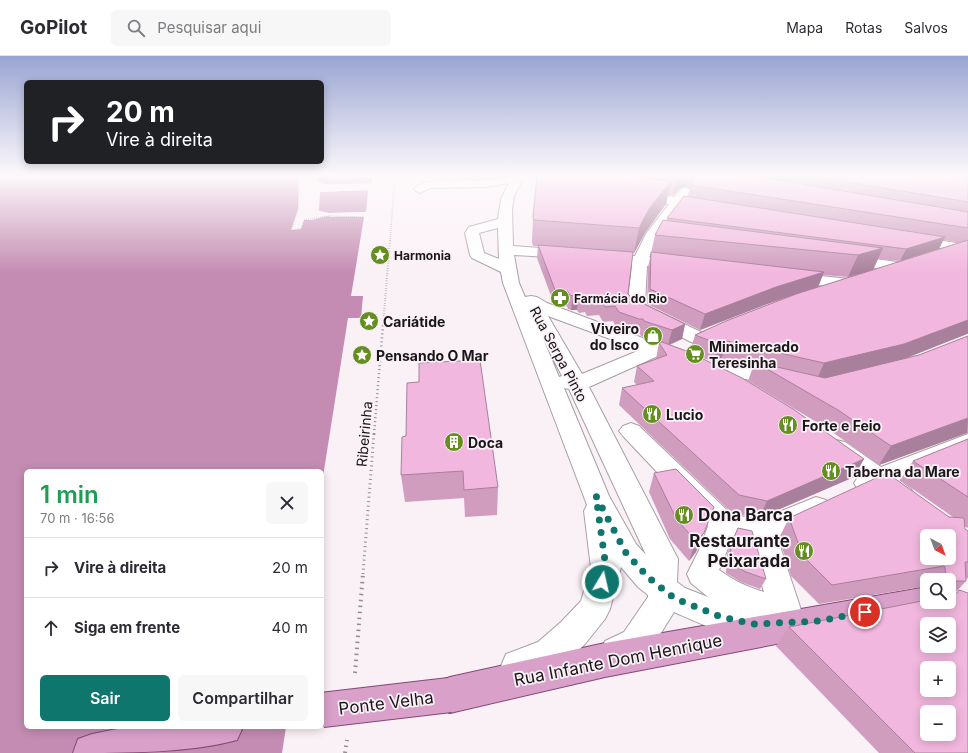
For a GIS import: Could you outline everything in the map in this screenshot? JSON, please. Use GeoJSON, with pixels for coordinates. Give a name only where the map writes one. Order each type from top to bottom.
{"type":"FeatureCollection","features":[{"type":"Feature","properties":{"kind":"main road","name":"Rua Infante Dom Henrique"},"geometry":{"type":"LineString","coordinates":[[449,689],[605,660],[798,618],[920,601]]}},
{"type":"Feature","properties":{"kind":"main road","name":"Ponte Velha"},"geometry":{"type":"LineString","coordinates":[[324,710],[449,689]]}},
{"type":"Feature","properties":{"kind":"main road"},"geometry":{"type":"LineString","coordinates":[[92,753],[214,729]]}},
{"type":"Feature","properties":{"kind":"street","name":"Rua Serpa Pinto"},"geometry":{"type":"LineString","coordinates":[[507,208],[506,221],[511,283],[543,348],[577,384],[663,559],[662,588],[664,600],[636,643],[605,660]]}},
{"type":"Feature","properties":{"kind":"street","name":"Rua Serpa Pinto"},"geometry":{"type":"LineString","coordinates":[[516,208],[510,256],[531,301],[543,348],[596,496]]}},
{"type":"Feature","properties":{"kind":"street"},"geometry":{"type":"LineString","coordinates":[[604,331],[567,323],[550,328],[543,348],[557,378],[566,383],[577,384],[672,354],[705,335],[636,307],[640,260],[653,234],[672,208]]}},
{"type":"Feature","properties":{"kind":"street"},"geometry":{"type":"LineString","coordinates":[[715,208],[724,209]]}},
{"type":"Feature","properties":{"kind":"street"},"geometry":{"type":"LineString","coordinates":[[506,221],[474,230],[472,233],[477,255],[640,260],[695,266]]}},
{"type":"Feature","properties":{"kind":"street"},"geometry":{"type":"LineString","coordinates":[[653,234],[700,240]]}},
{"type":"Feature","properties":{"kind":"street"},"geometry":{"type":"LineString","coordinates":[[901,238],[966,248]]}},
{"type":"Feature","properties":{"kind":"street"},"geometry":{"type":"LineString","coordinates":[[813,296],[966,248]]}},
{"type":"Feature","properties":{"kind":"street"},"geometry":{"type":"LineString","coordinates":[[834,258],[919,263]]}},
{"type":"Feature","properties":{"kind":"street"},"geometry":{"type":"LineString","coordinates":[[780,276],[861,281]]}},
{"type":"Feature","properties":{"kind":"street"},"geometry":{"type":"LineString","coordinates":[[531,301],[541,308],[672,354],[801,386]]}},
{"type":"Feature","properties":{"kind":"street"},"geometry":{"type":"LineString","coordinates":[[672,354],[740,386],[760,398]]}},
{"type":"Feature","properties":{"kind":"street"},"geometry":{"type":"LineString","coordinates":[[631,431],[723,523],[761,532],[878,478],[968,442]]}},
{"type":"Feature","properties":{"kind":"street"},"geometry":{"type":"LineString","coordinates":[[819,436],[918,508]]}},
{"type":"Feature","properties":{"kind":"street"},"geometry":{"type":"LineString","coordinates":[[596,496],[626,553],[649,578],[674,598],[721,617],[754,624],[798,618]]}},
{"type":"Feature","properties":{"kind":"street"},"geometry":{"type":"LineString","coordinates":[[449,689],[549,655],[573,633],[594,609],[606,568],[596,496]]}},
{"type":"Feature","properties":{"kind":"street"},"geometry":{"type":"LineString","coordinates":[[723,523],[715,547],[702,574],[722,588],[745,601],[798,618]]}},
{"type":"Feature","properties":{"kind":"street"},"geometry":{"type":"LineString","coordinates":[[761,532],[798,618]]}},
{"type":"Feature","properties":{"kind":"path"},"geometry":{"type":"LineString","coordinates":[[298,208],[291,230],[301,229],[304,220],[312,220],[328,216],[364,217]]}},
{"type":"Feature","properties":{"kind":"path","name":"Ribeirinha"},"geometry":{"type":"LineString","coordinates":[[355,679],[392,208]]}},
{"type":"Feature","properties":{"kind":"shaded area"},"geometry":{"type":"Polygon","coordinates":[[[0,208],[298,208],[291,230],[301,229],[304,220],[328,216],[364,217],[351,296],[363,296],[361,318],[348,318],[324,470],[324,469],[24,469],[24,729],[286,729],[282,753],[0,753],[0,208]]]}},
{"type":"Feature","properties":{"kind":"shaded area"},"geometry":{"type":"Polygon","coordinates":[[[319,208],[366,208],[366,212],[328,213],[319,211],[319,208]]]}},
{"type":"Feature","properties":{"kind":"pier"},"geometry":{"type":"Polygon","coordinates":[[[300,208],[294,227],[299,227],[304,218],[325,215],[318,212],[318,208],[319,208],[319,211],[329,213],[368,212],[337,215],[365,216],[327,216],[312,220],[304,220],[301,229],[291,230],[298,209],[300,208]]]}},
{"type":"Feature","properties":{"kind":"building"},"geometry":{"type":"Polygon","coordinates":[[[534,208],[650,208],[639,228],[534,220],[534,208]]]}},
{"type":"Feature","properties":{"kind":"building"},"geometry":{"type":"Polygon","coordinates":[[[675,208],[757,208],[945,237],[906,249],[667,218],[675,208]]]}},
{"type":"Feature","properties":{"kind":"building"},"geometry":{"type":"Polygon","coordinates":[[[836,208],[941,208],[968,212],[968,228],[836,208]]]}},
{"type":"Feature","properties":{"kind":"building"},"geometry":{"type":"Polygon","coordinates":[[[663,220],[883,248],[858,255],[655,235],[663,220]]]}},
{"type":"Feature","properties":{"kind":"building"},"geometry":{"type":"Polygon","coordinates":[[[968,240],[968,320],[904,344],[824,363],[727,341],[719,344],[695,335],[726,321],[796,294],[968,240]]]}},
{"type":"Feature","properties":{"kind":"building"},"geometry":{"type":"Polygon","coordinates":[[[538,245],[633,252],[628,294],[632,298],[685,324],[672,330],[619,312],[615,306],[605,307],[601,301],[589,301],[587,298],[581,298],[579,295],[573,296],[568,292],[555,290],[538,245]]]}},
{"type":"Feature","properties":{"kind":"building"},"geometry":{"type":"Polygon","coordinates":[[[651,252],[824,272],[776,287],[705,314],[650,289],[651,252]]]}},
{"type":"Feature","properties":{"kind":"building"},"geometry":{"type":"Polygon","coordinates":[[[968,336],[968,418],[891,446],[838,410],[755,362],[825,378],[919,355],[968,336]]]}},
{"type":"Feature","properties":{"kind":"building"},"geometry":{"type":"Polygon","coordinates":[[[662,342],[689,352],[742,378],[793,409],[864,459],[767,501],[739,495],[622,388],[654,381],[637,366],[667,355],[659,343],[662,342]]]}},
{"type":"Feature","properties":{"kind":"building","name":"Doca"},"geometry":{"type":"Polygon","coordinates":[[[480,360],[498,487],[464,490],[463,471],[401,475],[402,437],[406,436],[407,383],[419,382],[419,363],[480,360]]]}},
{"type":"Feature","properties":{"kind":"building"},"geometry":{"type":"Polygon","coordinates":[[[968,439],[968,497],[913,461],[968,439]]]}},
{"type":"Feature","properties":{"kind":"building"},"geometry":{"type":"Polygon","coordinates":[[[676,469],[714,507],[704,533],[696,541],[677,520],[654,473],[676,469]]]}},
{"type":"Feature","properties":{"kind":"building"},"geometry":{"type":"Polygon","coordinates":[[[887,473],[949,517],[964,518],[965,529],[968,531],[968,562],[965,562],[966,581],[956,581],[956,573],[945,573],[944,566],[832,585],[803,556],[789,518],[887,473]]]}},
{"type":"Feature","properties":{"kind":"building"},"geometry":{"type":"Polygon","coordinates":[[[738,528],[752,531],[766,579],[746,572],[730,563],[731,544],[738,528]]]}},
{"type":"Feature","properties":{"kind":"building"},"geometry":{"type":"Polygon","coordinates":[[[959,590],[968,593],[968,753],[915,753],[789,627],[920,601],[920,609],[956,609],[956,593],[959,590]]]}},
{"type":"Feature","properties":{"kind":"place","name":"Harmonia"},"geometry":{"type":"Point","coordinates":[380,255]}},
{"type":"Feature","properties":{"kind":"place","name":"Farmácia do Rio"},"geometry":{"type":"Point","coordinates":[560,298]}},
{"type":"Feature","properties":{"kind":"place","name":"Cariátide"},"geometry":{"type":"Point","coordinates":[369,321]}},
{"type":"Feature","properties":{"kind":"place","name":"Viveiro do Isco"},"geometry":{"type":"Point","coordinates":[653,336]}},
{"type":"Feature","properties":{"kind":"place","name":"Minimercado Teresinha"},"geometry":{"type":"Point","coordinates":[695,354]}},
{"type":"Feature","properties":{"kind":"place","name":"Pensando O Mar"},"geometry":{"type":"Point","coordinates":[362,355]}},
{"type":"Feature","properties":{"kind":"place","name":"Lucio"},"geometry":{"type":"Point","coordinates":[652,414]}},
{"type":"Feature","properties":{"kind":"place","name":"Forte e Feio"},"geometry":{"type":"Point","coordinates":[788,425]}},
{"type":"Feature","properties":{"kind":"place","name":"Doca"},"geometry":{"type":"Point","coordinates":[454,442]}},
{"type":"Feature","properties":{"kind":"place","name":"Taberna da Mare"},"geometry":{"type":"Point","coordinates":[831,471]}},
{"type":"Feature","properties":{"kind":"place","name":"Dona Barca"},"geometry":{"type":"Point","coordinates":[684,515]}},
{"type":"Feature","properties":{"kind":"place","name":"Restaurante Peixarada"},"geometry":{"type":"Point","coordinates":[804,551]}},
{"type":"Feature","properties":{"kind":"route"},"geometry":{"type":"LineString","coordinates":[[602,582],[606,568],[596,496],[626,553],[649,578],[674,598],[721,617],[754,624],[819,621],[865,612]]}}]}
